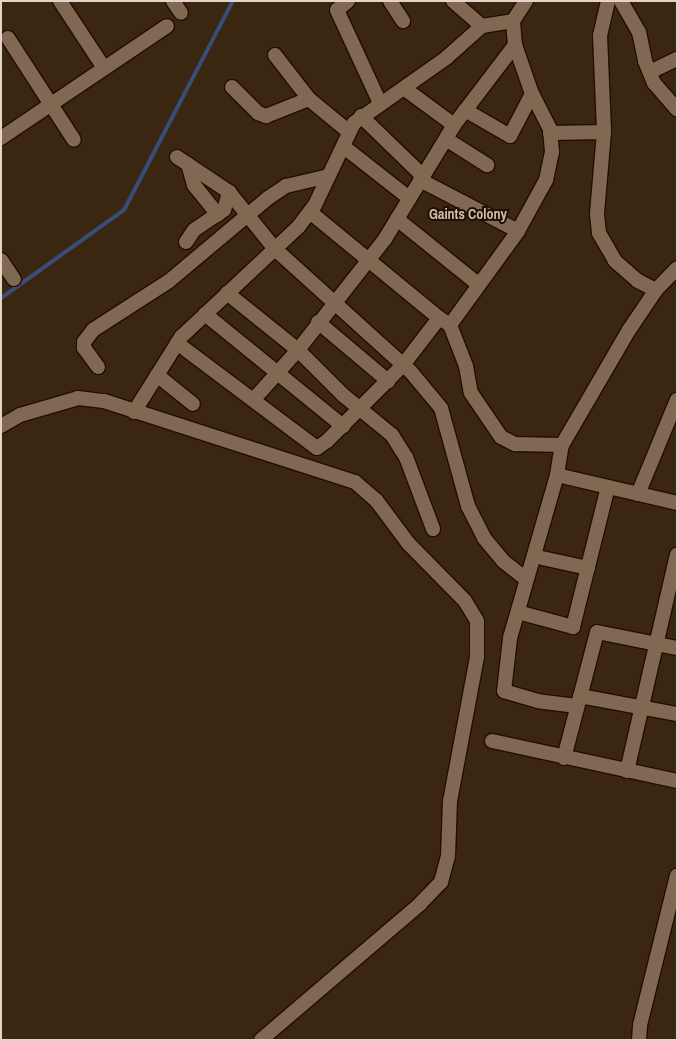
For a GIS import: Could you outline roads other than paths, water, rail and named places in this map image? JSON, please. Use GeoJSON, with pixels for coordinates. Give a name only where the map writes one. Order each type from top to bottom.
{"type":"FeatureCollection","features":[{"type":"Feature","properties":{"kind":"street"},"geometry":{"type":"LineString","coordinates":[[60,1],[104,68]]}},
{"type":"Feature","properties":{"kind":"street"},"geometry":{"type":"LineString","coordinates":[[173,1],[181,13]]}},
{"type":"Feature","properties":{"kind":"street"},"geometry":{"type":"LineString","coordinates":[[348,1],[337,10],[380,103]]}},
{"type":"Feature","properties":{"kind":"street"},"geometry":{"type":"LineString","coordinates":[[390,1],[403,21]]}},
{"type":"Feature","properties":{"kind":"street"},"geometry":{"type":"LineString","coordinates":[[453,1],[482,26]]}},
{"type":"Feature","properties":{"kind":"street"},"geometry":{"type":"LineString","coordinates":[[177,343],[317,448],[361,409],[479,285],[518,231],[546,180],[552,152],[550,133],[532,94],[515,45],[513,21],[526,1]]}},
{"type":"Feature","properties":{"kind":"street"},"geometry":{"type":"LineString","coordinates":[[608,1],[600,35],[604,132],[597,214],[599,233],[615,261],[638,281],[656,290]]}},
{"type":"Feature","properties":{"kind":"street"},"geometry":{"type":"LineString","coordinates":[[621,1],[640,32],[650,72],[677,109]]}},
{"type":"Feature","properties":{"kind":"street"},"geometry":{"type":"LineString","coordinates":[[134,412],[177,343],[205,314],[275,249],[310,212],[344,147],[348,131],[361,116],[405,89],[482,26],[513,21]]}},
{"type":"Feature","properties":{"kind":"street"},"geometry":{"type":"LineString","coordinates":[[1,138],[167,26]]}},
{"type":"Feature","properties":{"kind":"street"},"geometry":{"type":"LineString","coordinates":[[8,38],[74,140]]}},
{"type":"Feature","properties":{"kind":"street"},"geometry":{"type":"LineString","coordinates":[[254,399],[276,372],[298,350],[334,300],[371,259],[454,125],[515,45]]}},
{"type":"Feature","properties":{"kind":"street"},"geometry":{"type":"LineString","coordinates":[[275,55],[309,99],[348,131]]}},
{"type":"Feature","properties":{"kind":"street"},"geometry":{"type":"LineString","coordinates":[[650,72],[677,59]]}},
{"type":"Feature","properties":{"kind":"street"},"geometry":{"type":"LineString","coordinates":[[232,87],[258,113],[266,116],[309,99]]}},
{"type":"Feature","properties":{"kind":"street"},"geometry":{"type":"LineString","coordinates":[[405,89],[454,125]]}},
{"type":"Feature","properties":{"kind":"street"},"geometry":{"type":"LineString","coordinates":[[466,110],[510,136],[532,94]]}},
{"type":"Feature","properties":{"kind":"street"},"geometry":{"type":"LineString","coordinates":[[361,116],[422,178],[518,231]]}},
{"type":"Feature","properties":{"kind":"street"},"geometry":{"type":"LineString","coordinates":[[550,133],[604,132]]}},
{"type":"Feature","properties":{"kind":"street"},"geometry":{"type":"LineString","coordinates":[[446,139],[488,165]]}},
{"type":"Feature","properties":{"kind":"street"},"geometry":{"type":"LineString","coordinates":[[344,147],[410,198]]}},
{"type":"Feature","properties":{"kind":"street"},"geometry":{"type":"LineString","coordinates":[[218,215],[194,185],[182,160],[229,192],[275,249],[334,300],[403,365],[440,408],[468,506],[484,538],[503,561],[525,578]]}},
{"type":"Feature","properties":{"kind":"street"},"geometry":{"type":"LineString","coordinates":[[98,367],[84,348],[84,342],[93,330],[170,281],[286,186],[329,176]]}},
{"type":"Feature","properties":{"kind":"street"},"geometry":{"type":"LineString","coordinates":[[186,242],[198,226],[218,215],[229,202],[229,192]]}},
{"type":"Feature","properties":{"kind":"street"},"geometry":{"type":"LineString","coordinates":[[310,212],[371,259],[445,321],[466,366],[471,393],[501,437],[514,444],[562,445]]}},
{"type":"Feature","properties":{"kind":"street"},"geometry":{"type":"LineString","coordinates":[[397,219],[479,285]]}},
{"type":"Feature","properties":{"kind":"street"},"geometry":{"type":"LineString","coordinates":[[1,260],[14,279]]}},
{"type":"Feature","properties":{"kind":"street"},"geometry":{"type":"LineString","coordinates":[[677,268],[656,290],[629,330],[562,445],[557,475],[525,578],[510,638],[504,691],[538,701],[579,701],[640,706],[677,714]]}},
{"type":"Feature","properties":{"kind":"street"},"geometry":{"type":"LineString","coordinates":[[227,293],[298,350],[361,409],[392,435],[406,457],[433,529]]}},
{"type":"Feature","properties":{"kind":"street"},"geometry":{"type":"LineString","coordinates":[[205,314],[343,426]]}},
{"type":"Feature","properties":{"kind":"street"},"geometry":{"type":"LineString","coordinates":[[318,322],[388,381]]}},
{"type":"Feature","properties":{"kind":"street"},"geometry":{"type":"LineString","coordinates":[[157,375],[193,404]]}},
{"type":"Feature","properties":{"kind":"street"},"geometry":{"type":"LineString","coordinates":[[1,426],[20,415],[78,398],[104,402],[355,482],[376,500],[408,543],[465,601],[477,621],[477,656],[450,801],[448,856],[440,882],[420,904],[261,1040]]}},
{"type":"Feature","properties":{"kind":"street"},"geometry":{"type":"LineString","coordinates":[[638,494],[677,400]]}},
{"type":"Feature","properties":{"kind":"street"},"geometry":{"type":"LineString","coordinates":[[557,475],[677,503]]}},
{"type":"Feature","properties":{"kind":"street"},"geometry":{"type":"LineString","coordinates":[[525,614],[574,627],[608,487]]}},
{"type":"Feature","properties":{"kind":"street"},"geometry":{"type":"LineString","coordinates":[[627,771],[640,706],[677,556]]}},
{"type":"Feature","properties":{"kind":"street"},"geometry":{"type":"LineString","coordinates":[[542,558],[588,568]]}},
{"type":"Feature","properties":{"kind":"street"},"geometry":{"type":"LineString","coordinates":[[564,758],[597,632],[655,646],[677,648]]}},
{"type":"Feature","properties":{"kind":"street"},"geometry":{"type":"LineString","coordinates":[[492,742],[677,781]]}},
{"type":"Feature","properties":{"kind":"street"},"geometry":{"type":"LineString","coordinates":[[639,1040],[677,875]]}},
{"type":"Feature","properties":{"kind":"waterway"},"geometry":{"type":"LineString","coordinates":[[1,298],[124,210],[233,1]]}},
{"type":"Feature","properties":{"kind":"district","name":"Gaints Colony"},"geometry":{"type":"Point","coordinates":[468,214]}}]}
